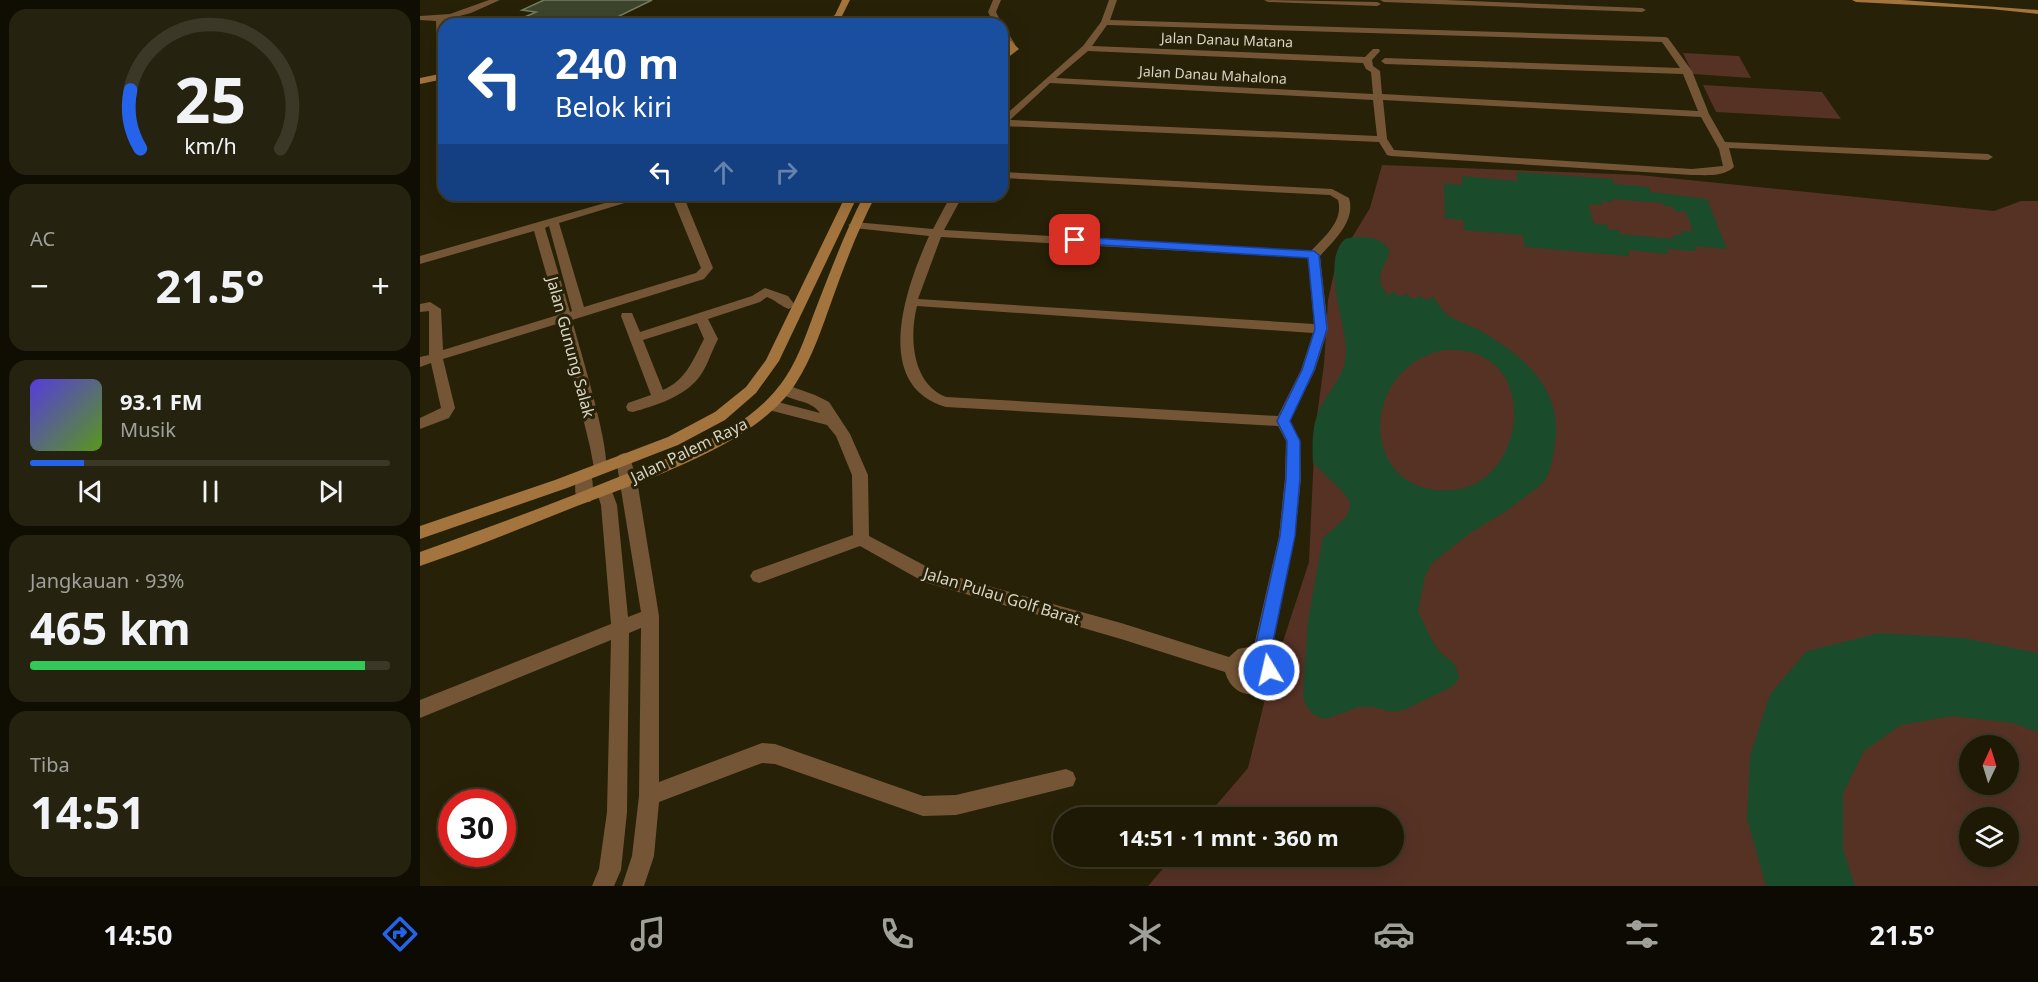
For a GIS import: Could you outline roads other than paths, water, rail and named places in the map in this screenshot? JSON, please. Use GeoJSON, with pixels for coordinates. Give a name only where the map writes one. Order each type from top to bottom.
{"type":"FeatureCollection","features":[{"type":"Feature","properties":{"kind":"street"},"geometry":{"type":"LineString","coordinates":[[447,18],[496,0]]}},
{"type":"Feature","properties":{"kind":"street"},"geometry":{"type":"LineString","coordinates":[[835,18],[846,0]]}},
{"type":"Feature","properties":{"kind":"street"},"geometry":{"type":"LineString","coordinates":[[995,18],[992,12],[997,0]]}},
{"type":"Feature","properties":{"kind":"street"},"geometry":{"type":"LineString","coordinates":[[1008,117],[1086,48],[1105,22],[1113,0]]}},
{"type":"Feature","properties":{"kind":"street"},"geometry":{"type":"LineString","coordinates":[[1268,0],[1665,40],[1687,71],[1704,114],[1722,145],[1729,167],[1722,171],[1708,172],[1388,152],[1382,139],[1375,71],[1369,66],[1367,60],[1376,51]]}},
{"type":"Feature","properties":{"kind":"street"},"geometry":{"type":"LineString","coordinates":[[1856,0],[1991,7],[2038,12]]}},
{"type":"Feature","properties":{"kind":"street"},"geometry":{"type":"LineString","coordinates":[[1979,0],[2038,6]]}},
{"type":"Feature","properties":{"kind":"street"},"geometry":{"type":"LineString","coordinates":[[1105,22],[1377,11],[1642,10]]}},
{"type":"Feature","properties":{"kind":"street"},"geometry":{"type":"LineString","coordinates":[[1377,11],[1376,51],[1385,61],[1687,71]]}},
{"type":"Feature","properties":{"kind":"street"},"geometry":{"type":"LineString","coordinates":[[420,18],[438,20]]}},
{"type":"Feature","properties":{"kind":"street"},"geometry":{"type":"LineString","coordinates":[[1008,39],[1015,49],[1008,54]]}},
{"type":"Feature","properties":{"kind":"street","name":"Jalan Danau Matana"},"geometry":{"type":"LineString","coordinates":[[1086,48],[1367,60]]}},
{"type":"Feature","properties":{"kind":"street"},"geometry":{"type":"LineString","coordinates":[[1375,71],[1385,61]]}},
{"type":"Feature","properties":{"kind":"street"},"geometry":{"type":"LineString","coordinates":[[420,81],[438,77]]}},
{"type":"Feature","properties":{"kind":"street","name":"Jalan Danau Mahalona"},"geometry":{"type":"LineString","coordinates":[[1048,80],[1704,114]]}},
{"type":"Feature","properties":{"kind":"street"},"geometry":{"type":"LineString","coordinates":[[1008,123],[1382,139]]}},
{"type":"Feature","properties":{"kind":"street"},"geometry":{"type":"LineString","coordinates":[[1722,145],[1988,157]]}},
{"type":"Feature","properties":{"kind":"street"},"geometry":{"type":"LineString","coordinates":[[1008,175],[1332,192],[1343,198],[1345,213],[1335,232],[1314,255],[1321,329],[1308,370],[1283,421]]}},
{"type":"Feature","properties":{"kind":"street"},"geometry":{"type":"LineString","coordinates":[[420,260],[624,201]]}},
{"type":"Feature","properties":{"kind":"street"},"geometry":{"type":"LineString","coordinates":[[420,362],[696,277],[706,271],[707,268],[679,201]]}},
{"type":"Feature","properties":{"kind":"street","name":"Jalan Palem Raya"},"geometry":{"type":"LineString","coordinates":[[420,533],[673,441],[720,417],[751,390],[772,361],[794,305],[848,201]]}},
{"type":"Feature","properties":{"kind":"street","name":"Jalan Palem Raya"},"geometry":{"type":"LineString","coordinates":[[420,560],[604,490],[735,431],[770,405],[784,389],[802,361],[854,225],[867,201]]}},
{"type":"Feature","properties":{"kind":"street"},"geometry":{"type":"LineString","coordinates":[[954,201],[935,233],[910,302],[906,353],[914,375],[928,395],[946,402],[1283,421]]}},
{"type":"Feature","properties":{"kind":"street","name":"Jalan Gunung Salak"},"geometry":{"type":"LineString","coordinates":[[553,221],[598,447],[600,469]]}},
{"type":"Feature","properties":{"kind":"street","name":"Jalan Gunung Salak"},"geometry":{"type":"LineString","coordinates":[[538,225],[572,315]]}},
{"type":"Feature","properties":{"kind":"street"},"geometry":{"type":"LineString","coordinates":[[854,225],[935,233],[1314,255]]}},
{"type":"Feature","properties":{"kind":"street"},"geometry":{"type":"LineString","coordinates":[[636,338],[760,295],[779,306],[824,304]]}},
{"type":"Feature","properties":{"kind":"street"},"geometry":{"type":"LineString","coordinates":[[910,302],[1321,329]]}},
{"type":"Feature","properties":{"kind":"street"},"geometry":{"type":"LineString","coordinates":[[420,308],[430,306],[435,309],[436,357],[448,408],[444,414],[420,424]]}},
{"type":"Feature","properties":{"kind":"street"},"geometry":{"type":"LineString","coordinates":[[627,316],[659,398]]}},
{"type":"Feature","properties":{"kind":"street"},"geometry":{"type":"LineString","coordinates":[[633,407],[678,389],[692,377],[711,339],[700,316]]}},
{"type":"Feature","properties":{"kind":"street"},"geometry":{"type":"LineString","coordinates":[[759,576],[861,539],[860,475],[843,434],[832,421],[824,406],[784,389]]}},
{"type":"Feature","properties":{"kind":"street"},"geometry":{"type":"LineString","coordinates":[[770,405],[832,421]]}},
{"type":"Feature","properties":{"kind":"street"},"geometry":{"type":"LineString","coordinates":[[1261,657],[1286,545],[1293,478],[1293,441],[1283,421]]}},
{"type":"Feature","properties":{"kind":"street"},"geometry":{"type":"LineString","coordinates":[[624,459],[650,616],[649,796],[643,856],[633,886]]}},
{"type":"Feature","properties":{"kind":"street"},"geometry":{"type":"LineString","coordinates":[[584,475],[584,498]]}},
{"type":"Feature","properties":{"kind":"street"},"geometry":{"type":"LineString","coordinates":[[603,886],[610,870],[617,812],[620,628],[609,504],[604,490]]}},
{"type":"Feature","properties":{"kind":"street","name":"Jalan Pulau Golf Barat"},"geometry":{"type":"LineString","coordinates":[[861,539],[930,577],[1234,667]]}},
{"type":"Feature","properties":{"kind":"street"},"geometry":{"type":"LineString","coordinates":[[420,709],[650,616]]}},
{"type":"Feature","properties":{"kind":"street"},"geometry":{"type":"LineString","coordinates":[[1245,655],[1261,657],[1268,665],[1269,674],[1258,685],[1246,685],[1236,678],[1234,667],[1236,662],[1245,655]]}},
{"type":"Feature","properties":{"kind":"street"},"geometry":{"type":"LineString","coordinates":[[649,796],[762,753],[775,754],[922,806],[956,805],[1066,779]]}}]}
